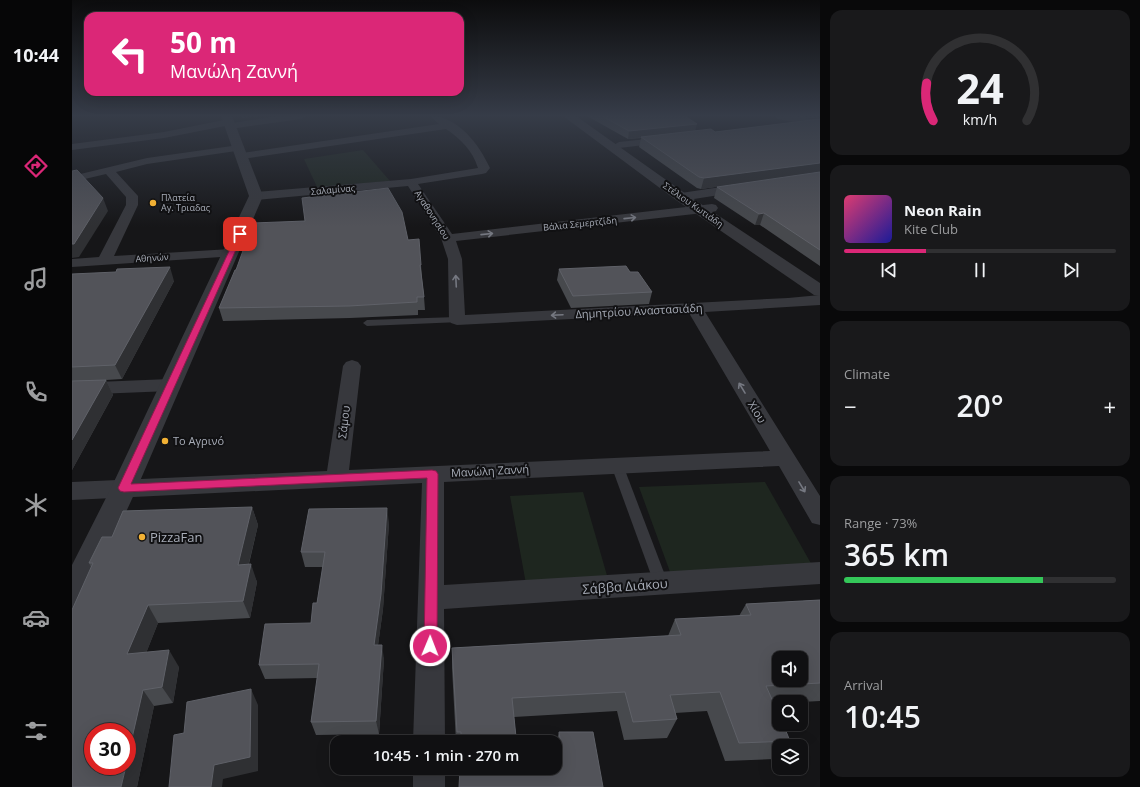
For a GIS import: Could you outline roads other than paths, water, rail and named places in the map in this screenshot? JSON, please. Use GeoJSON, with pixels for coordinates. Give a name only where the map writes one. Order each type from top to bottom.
{"type":"FeatureCollection","features":[{"type":"Feature","properties":{"kind":"street"},"geometry":{"type":"LineString","coordinates":[[72,179],[147,161],[232,153]]}},
{"type":"Feature","properties":{"kind":"street"},"geometry":{"type":"LineString","coordinates":[[72,596],[124,488],[256,196],[240,153]]}},
{"type":"Feature","properties":{"kind":"street","name":"Σαλαμίνας"},"geometry":{"type":"LineString","coordinates":[[256,196],[411,182],[477,172],[484,168],[477,153]]}},
{"type":"Feature","properties":{"kind":"street","name":"Στέλιου Κωτιάδη"},"geometry":{"type":"LineString","coordinates":[[623,153],[706,209],[820,291]]}},
{"type":"Feature","properties":{"kind":"street","name":"Στέλιου Κωτιάδη"},"geometry":{"type":"LineString","coordinates":[[630,153],[687,196]]}},
{"type":"Feature","properties":{"kind":"street"},"geometry":{"type":"LineString","coordinates":[[104,261],[132,205],[132,196],[108,170]]}},
{"type":"Feature","properties":{"kind":"street","name":"Αγαθονησίου"},"geometry":{"type":"LineString","coordinates":[[411,182],[448,238],[455,259],[458,320]]}},
{"type":"Feature","properties":{"kind":"street"},"geometry":{"type":"LineString","coordinates":[[687,196],[752,187]]}},
{"type":"Feature","properties":{"kind":"street","name":"Στέλιου Κωτιάδη"},"geometry":{"type":"LineString","coordinates":[[706,209],[820,280]]}},
{"type":"Feature","properties":{"kind":"street","name":"Βάλια Σεμερτζίδη"},"geometry":{"type":"LineString","coordinates":[[448,238],[706,209]]}},
{"type":"Feature","properties":{"kind":"street","name":"Αθηνών"},"geometry":{"type":"LineString","coordinates":[[72,263],[231,253]]}},
{"type":"Feature","properties":{"kind":"street","name":"Δημητρίου Αναστασιάδη"},"geometry":{"type":"LineString","coordinates":[[458,320],[820,300]]}},
{"type":"Feature","properties":{"kind":"street","name":"Χίου"},"geometry":{"type":"LineString","coordinates":[[694,308],[820,516]]}},
{"type":"Feature","properties":{"kind":"street","name":"Σάμου"},"geometry":{"type":"LineString","coordinates":[[338,478],[352,366]]}},
{"type":"Feature","properties":{"kind":"street"},"geometry":{"type":"LineString","coordinates":[[72,389],[170,385]]}},
{"type":"Feature","properties":{"kind":"street","name":"Μανώλη Ζαννή"},"geometry":{"type":"LineString","coordinates":[[72,491],[784,458]]}},
{"type":"Feature","properties":{"kind":"street"},"geometry":{"type":"LineString","coordinates":[[429,735],[432,474]]}},
{"type":"Feature","properties":{"kind":"street","name":"Σάββα Διάκου"},"geometry":{"type":"LineString","coordinates":[[431,598],[820,573]]}},
{"type":"Feature","properties":{"kind":"street"},"geometry":{"type":"LineString","coordinates":[[429,775],[429,787]]}},
{"type":"Feature","properties":{"kind":"lane"},"geometry":{"type":"LineString","coordinates":[[367,323],[458,320]]}},
{"type":"Feature","properties":{"kind":"lane"},"geometry":{"type":"LineString","coordinates":[[617,465],[661,583]]}},
{"type":"Feature","properties":{"kind":"place","name":"Πλατεία Αγ. Τριαδας"},"geometry":{"type":"Point","coordinates":[153,203]}},
{"type":"Feature","properties":{"kind":"place","name":"Το Αγρινό"},"geometry":{"type":"Point","coordinates":[165,441]}},
{"type":"Feature","properties":{"kind":"place","name":"PizzaFan"},"geometry":{"type":"Point","coordinates":[142,537]}}]}
